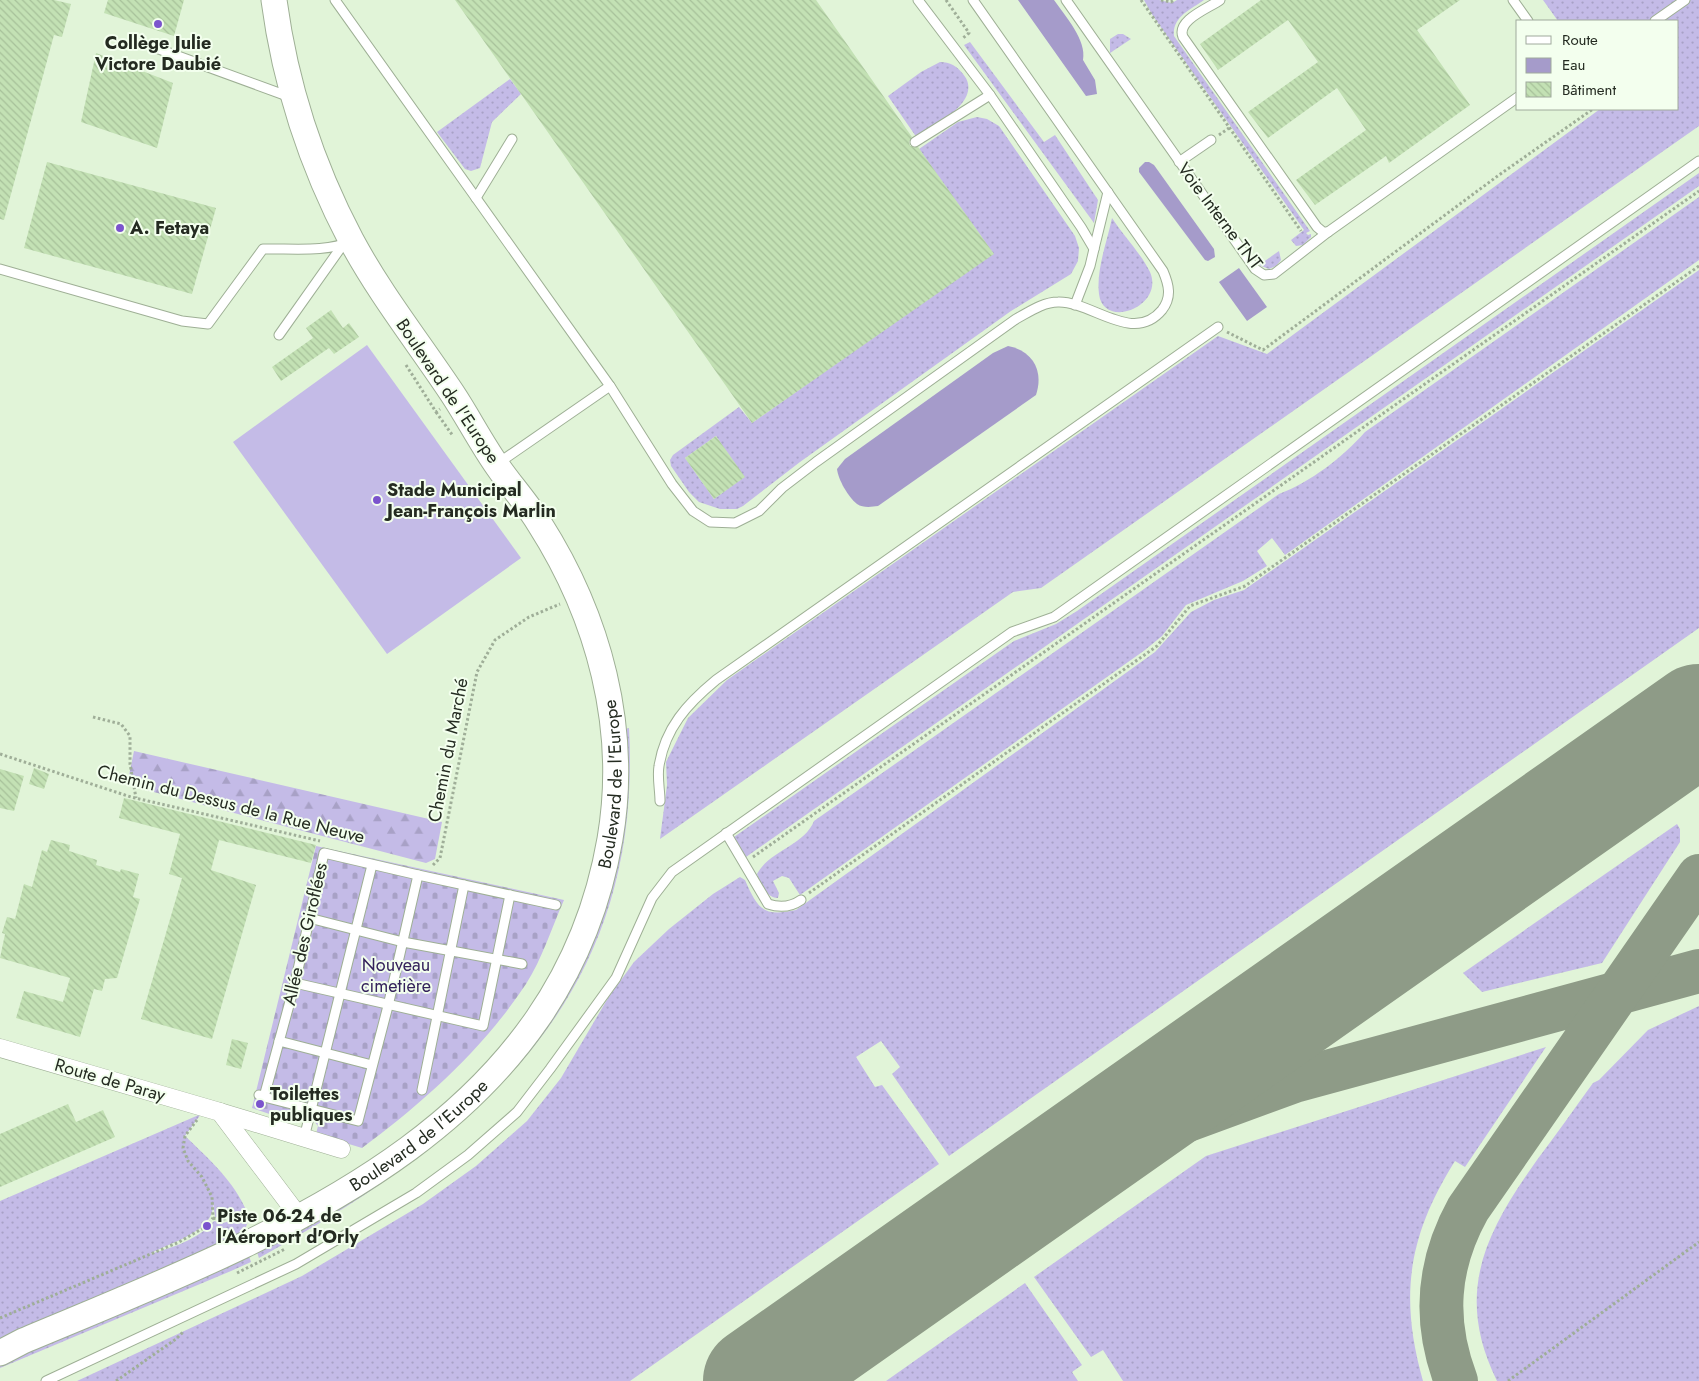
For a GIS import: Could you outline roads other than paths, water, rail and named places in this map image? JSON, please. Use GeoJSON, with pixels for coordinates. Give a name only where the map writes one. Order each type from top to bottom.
{"type":"FeatureCollection","features":[{"type":"Feature","properties":{"kind":"main road","name":"Boulevard de l'Europe"},"geometry":{"type":"LineString","coordinates":[[0,1353],[12,1345],[214,1261],[300,1218],[383,1165],[455,1110],[503,1064],[540,1016],[556,990],[580,943],[600,886],[607,857],[614,808],[616,760],[609,692],[592,629],[579,596],[538,520],[497,465],[451,392],[347,243],[295,99],[278,30],[274,0]]}},
{"type":"Feature","properties":{"kind":"street","name":"Route de Paray"},"geometry":{"type":"LineString","coordinates":[[0,1048],[220,1112],[341,1150]]}},
{"type":"Feature","properties":{"kind":"street"},"geometry":{"type":"LineString","coordinates":[[220,1112],[300,1218]]}},
{"type":"Feature","properties":{"kind":"lane"},"geometry":{"type":"LineString","coordinates":[[335,0],[610,386],[672,484],[692,511],[710,522],[735,523],[759,511],[782,488],[816,462],[1016,319],[1046,304],[1059,302],[1075,305],[1132,324],[1146,322],[1159,313],[1166,304],[1170,294],[1163,271],[973,0]]}},
{"type":"Feature","properties":{"kind":"lane"},"geometry":{"type":"LineString","coordinates":[[918,0],[990,95],[1081,227],[1094,249]]}},
{"type":"Feature","properties":{"kind":"lane","name":"Voie Interne TNT"},"geometry":{"type":"LineString","coordinates":[[1066,0],[1258,273],[1274,274],[1328,232],[1516,98]]}},
{"type":"Feature","properties":{"kind":"lane"},"geometry":{"type":"LineString","coordinates":[[1220,0],[1186,22],[1181,30],[1182,37],[1314,224],[1320,230],[1328,232]]}},
{"type":"Feature","properties":{"kind":"lane"},"geometry":{"type":"LineString","coordinates":[[1513,0],[1527,20]]}},
{"type":"Feature","properties":{"kind":"lane"},"geometry":{"type":"LineString","coordinates":[[1656,20],[1685,0]]}},
{"type":"Feature","properties":{"kind":"lane"},"geometry":{"type":"LineString","coordinates":[[156,48],[295,99]]}},
{"type":"Feature","properties":{"kind":"lane"},"geometry":{"type":"LineString","coordinates":[[916,142],[990,95]]}},
{"type":"Feature","properties":{"kind":"lane"},"geometry":{"type":"LineString","coordinates":[[476,198],[512,139]]}},
{"type":"Feature","properties":{"kind":"lane"},"geometry":{"type":"LineString","coordinates":[[1179,162],[1211,140]]}},
{"type":"Feature","properties":{"kind":"lane"},"geometry":{"type":"LineString","coordinates":[[46,1381],[296,1264],[416,1193],[468,1155],[517,1112],[616,978],[652,898],[672,872],[1012,632],[1054,616],[1699,160]]}},
{"type":"Feature","properties":{"kind":"lane"},"geometry":{"type":"LineString","coordinates":[[1075,305],[1090,266],[1108,192]]}},
{"type":"Feature","properties":{"kind":"lane"},"geometry":{"type":"LineString","coordinates":[[0,269],[182,321],[208,324],[263,249],[347,243]]}},
{"type":"Feature","properties":{"kind":"lane"},"geometry":{"type":"LineString","coordinates":[[279,335],[347,243]]}},
{"type":"Feature","properties":{"kind":"lane"},"geometry":{"type":"LineString","coordinates":[[660,801],[659,766],[672,729],[690,702],[716,680],[1218,327]]}},
{"type":"Feature","properties":{"kind":"lane"},"geometry":{"type":"LineString","coordinates":[[497,465],[610,386]]}},
{"type":"Feature","properties":{"kind":"lane"},"geometry":{"type":"LineString","coordinates":[[726,834],[768,904],[790,906],[801,900]]}},
{"type":"Feature","properties":{"kind":"lane","name":"Allée des Giroflées"},"geometry":{"type":"LineString","coordinates":[[324,853],[418,875],[388,1006],[358,1121],[262,1096],[295,983],[324,853]]}},
{"type":"Feature","properties":{"kind":"lane"},"geometry":{"type":"LineString","coordinates":[[304,1138],[372,865]]}},
{"type":"Feature","properties":{"kind":"lane"},"geometry":{"type":"LineString","coordinates":[[418,875],[556,905]]}},
{"type":"Feature","properties":{"kind":"lane"},"geometry":{"type":"LineString","coordinates":[[422,1090],[464,885]]}},
{"type":"Feature","properties":{"kind":"lane"},"geometry":{"type":"LineString","coordinates":[[295,983],[388,1006],[483,1026],[510,895]]}},
{"type":"Feature","properties":{"kind":"lane"},"geometry":{"type":"LineString","coordinates":[[309,918],[403,942],[522,964]]}},
{"type":"Feature","properties":{"kind":"lane"},"geometry":{"type":"LineString","coordinates":[[279,1041],[372,1065]]}},
{"type":"Feature","properties":{"kind":"water"},"geometry":{"type":"Polygon","coordinates":[[[1018,0],[1054,0],[1082,44],[1083,60],[1095,80],[1097,94],[1086,96],[1018,0]]]}},
{"type":"Feature","properties":{"kind":"water"},"geometry":{"type":"Polygon","coordinates":[[[1145,162],[1154,165],[1214,249],[1215,257],[1208,261],[1205,260],[1139,172],[1139,168],[1145,162]]]}},
{"type":"Feature","properties":{"kind":"water"},"geometry":{"type":"Polygon","coordinates":[[[1239,268],[1267,307],[1247,321],[1219,282],[1239,268]]]}},
{"type":"Feature","properties":{"kind":"water"},"geometry":{"type":"Polygon","coordinates":[[[1008,346],[1024,352],[1034,363],[1039,378],[1036,395],[878,506],[862,506],[850,497],[839,478],[837,469],[845,459],[993,353],[1008,346]]]}},
{"type":"Feature","properties":{"kind":"place","name":"Collège Julie Victore Daubié"},"geometry":{"type":"Point","coordinates":[158,24]}},
{"type":"Feature","properties":{"kind":"place","name":"A. Fetaya"},"geometry":{"type":"Point","coordinates":[120,228]}},
{"type":"Feature","properties":{"kind":"place","name":"Stade Municipal Jean-François Marlin"},"geometry":{"type":"Point","coordinates":[377,500]}},
{"type":"Feature","properties":{"kind":"place","name":"Toilettes publiques"},"geometry":{"type":"Point","coordinates":[260,1104]}},
{"type":"Feature","properties":{"kind":"place","name":"Piste 06-24 de l'Aéroport d'Orly"},"geometry":{"type":"Point","coordinates":[207,1226]}},
{"type":"Feature","properties":{"kind":"park label","name":"Nouveau cimetière"},"geometry":{"type":"Point","coordinates":[396,975]}}]}
